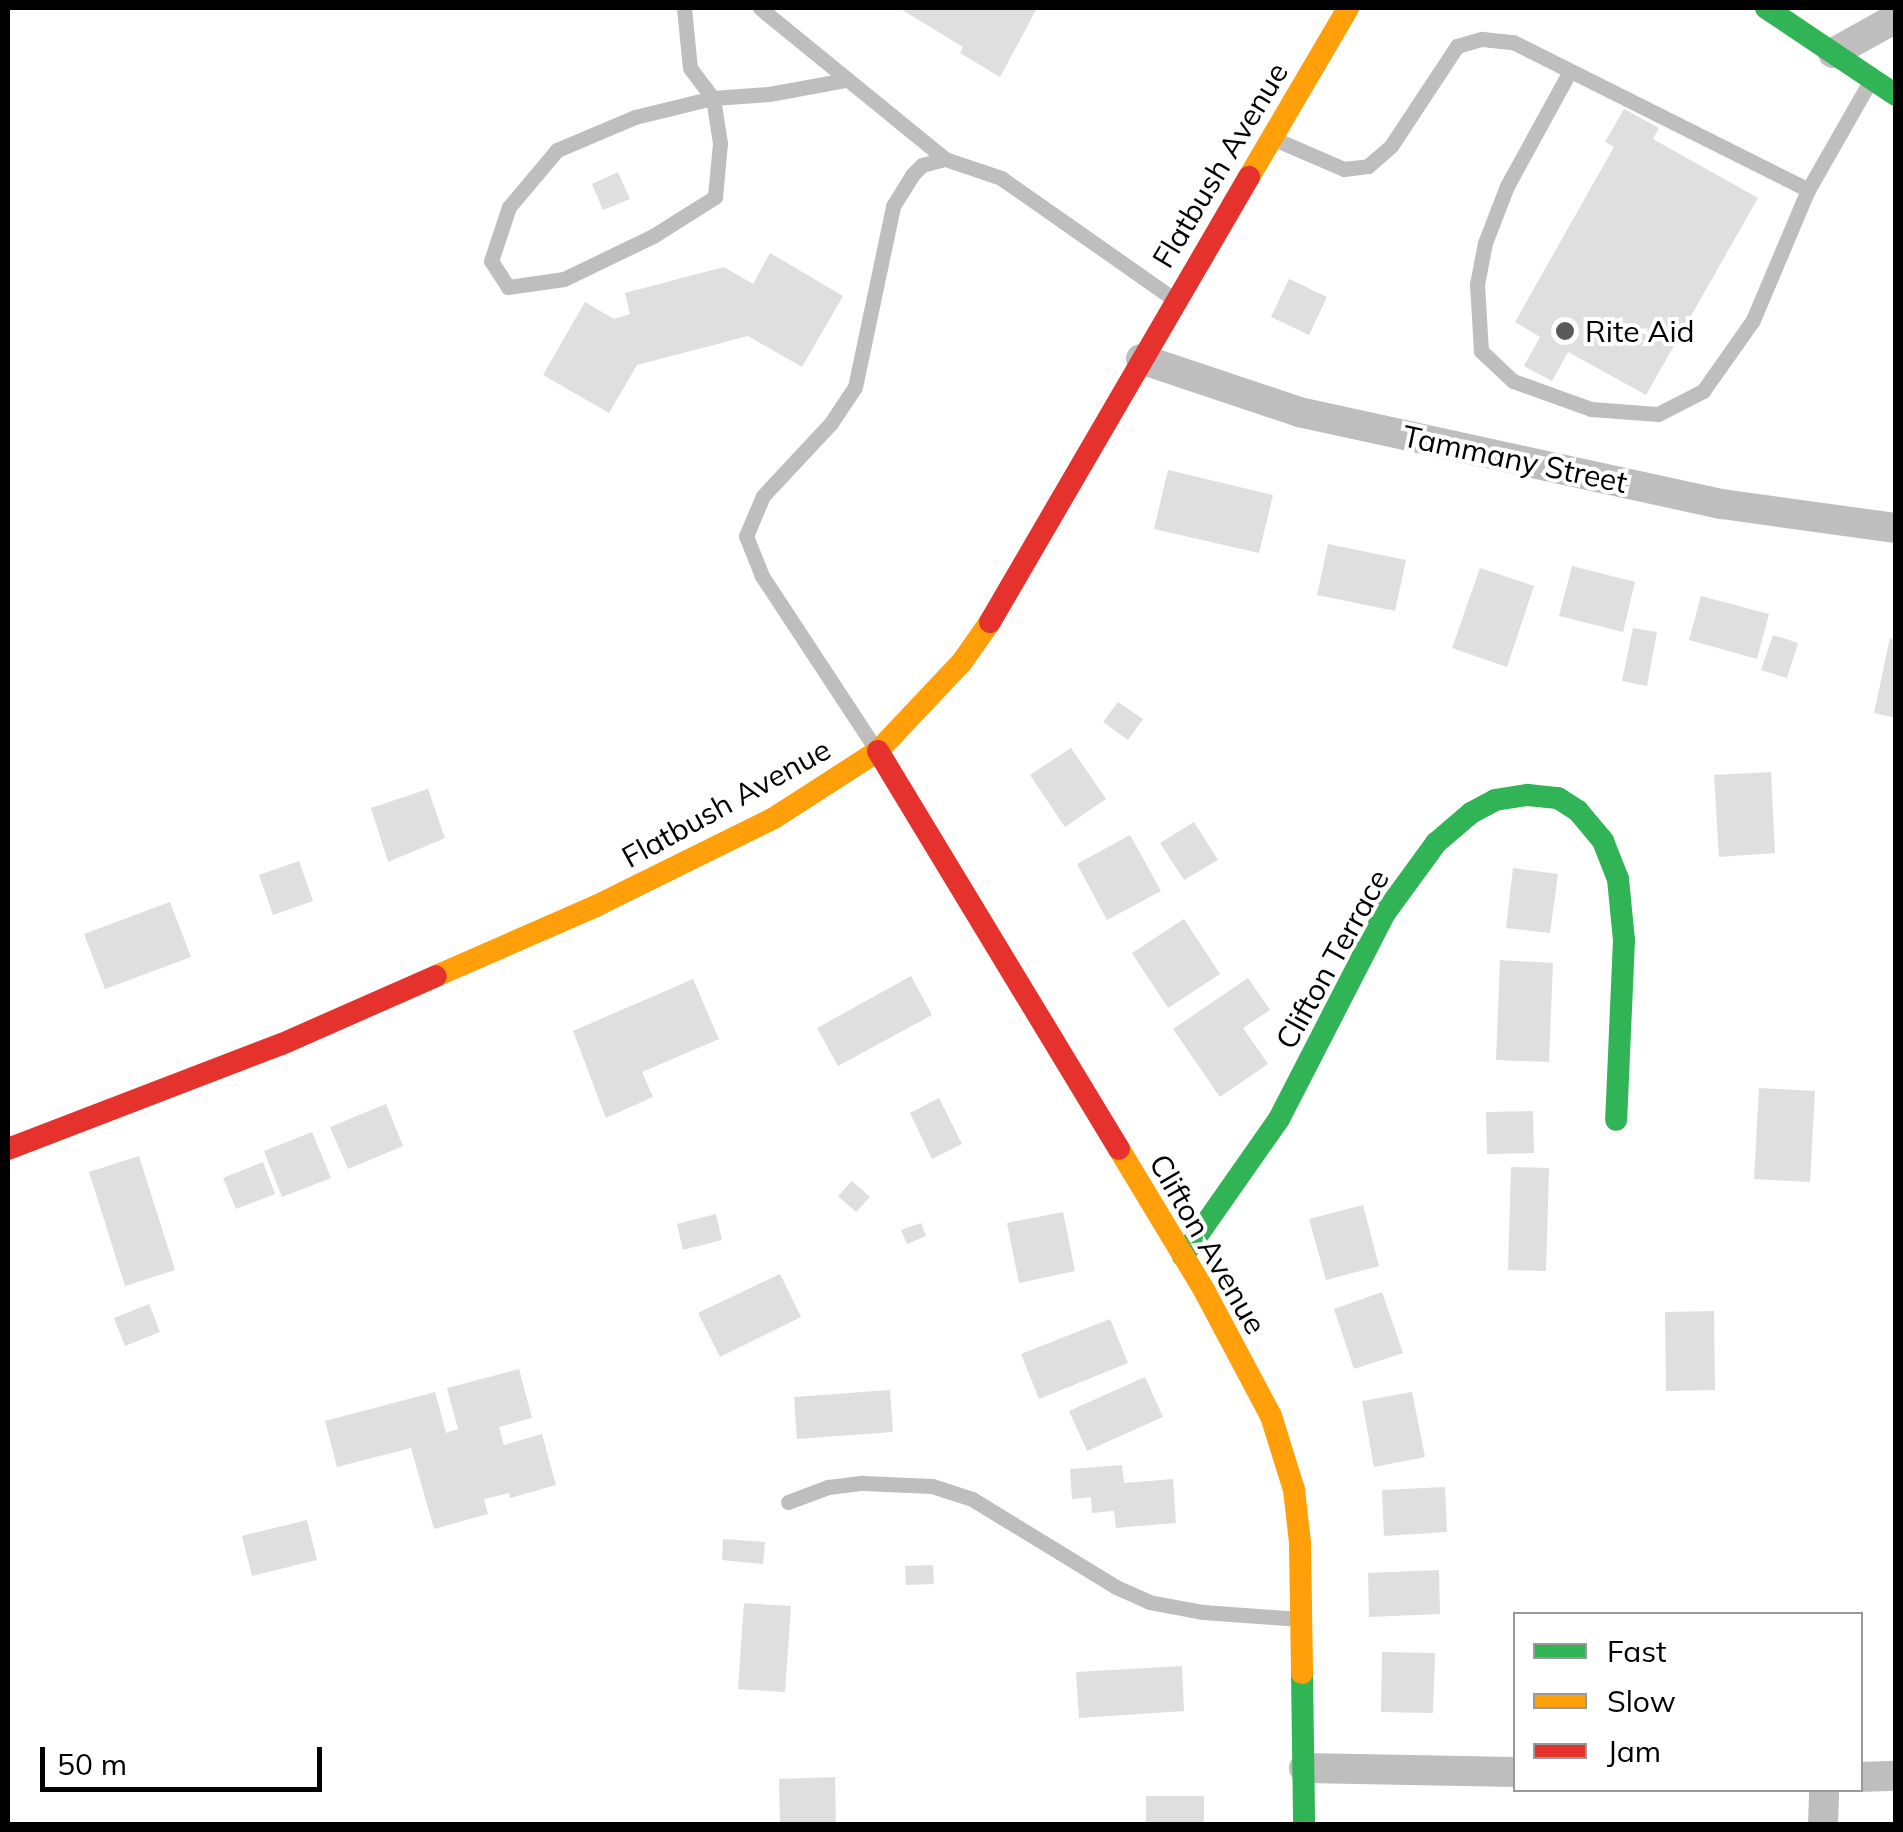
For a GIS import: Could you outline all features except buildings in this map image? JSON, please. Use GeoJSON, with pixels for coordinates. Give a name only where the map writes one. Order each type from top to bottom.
{"type":"FeatureCollection","features":[{"type":"Feature","properties":{"kind":"street","name":"Flatbush Avenue"},"geometry":{"type":"LineString","coordinates":[[8,1150],[282,1044],[564,921],[774,818],[878,751],[962,662],[996,614],[1348,8]]}},
{"type":"Feature","properties":{"kind":"street"},"geometry":{"type":"LineString","coordinates":[[1766,8],[1896,95]]}},
{"type":"Feature","properties":{"kind":"street"},"geometry":{"type":"LineString","coordinates":[[1833,52],[1896,18]]}},
{"type":"Feature","properties":{"kind":"street","name":"Tammany Street"},"geometry":{"type":"LineString","coordinates":[[1141,359],[1300,412],[1722,504],[1896,528]]}},
{"type":"Feature","properties":{"kind":"street","name":"Clifton Avenue"},"geometry":{"type":"LineString","coordinates":[[878,751],[1183,1256],[1272,1416],[1294,1490],[1302,1619],[1304,1824]]}},
{"type":"Feature","properties":{"kind":"street","name":"Clifton Terrace"},"geometry":{"type":"LineString","coordinates":[[1183,1256],[1279,1119],[1385,913],[1436,843],[1472,812],[1495,800],[1528,795],[1558,798],[1578,811],[1603,841],[1613,867],[1624,940],[1616,1120]]}},
{"type":"Feature","properties":{"kind":"street"},"geometry":{"type":"LineString","coordinates":[[1304,1768],[1513,1772]]}},
{"type":"Feature","properties":{"kind":"street"},"geometry":{"type":"LineString","coordinates":[[1863,1777],[1896,1776]]}},
{"type":"Feature","properties":{"kind":"street"},"geometry":{"type":"LineString","coordinates":[[1823,1824],[1824,1792]]}},
{"type":"Feature","properties":{"kind":"lane"},"geometry":{"type":"LineString","coordinates":[[684,8],[690,68],[713,98],[720,143],[715,197],[653,236],[564,279],[508,286],[492,260],[509,207],[557,150],[634,117],[713,98],[768,94],[845,80]]}},
{"type":"Feature","properties":{"kind":"lane"},"geometry":{"type":"LineString","coordinates":[[760,8],[945,159],[1000,178],[1175,300]]}},
{"type":"Feature","properties":{"kind":"lane"},"geometry":{"type":"LineString","coordinates":[[1271,138],[1344,169],[1368,166],[1392,146],[1457,46],[1482,39],[1513,42],[1808,190]]}},
{"type":"Feature","properties":{"kind":"lane"},"geometry":{"type":"LineString","coordinates":[[1570,71],[1506,186],[1485,244],[1477,284],[1482,351],[1514,382],[1591,409],[1658,414],[1703,391],[1753,320],[1808,190],[1872,79]]}},
{"type":"Feature","properties":{"kind":"lane"},"geometry":{"type":"LineString","coordinates":[[878,751],[762,576],[746,536],[763,496],[831,423],[854,387],[892,206],[922,165],[945,159]]}},
{"type":"Feature","properties":{"kind":"lane"},"geometry":{"type":"LineString","coordinates":[[788,1502],[828,1487],[862,1483],[932,1486],[972,1498],[1116,1587],[1149,1602],[1203,1612],[1302,1619]]}},
{"type":"Feature","properties":{"kind":"traffic: fast"},"geometry":{"type":"LineString","coordinates":[[1766,8],[1896,95]]}},
{"type":"Feature","properties":{"kind":"traffic: fast"},"geometry":{"type":"LineString","coordinates":[[1183,1256],[1279,1119],[1385,913],[1436,843],[1471,813],[1495,800],[1528,795],[1558,798],[1578,811],[1603,841],[1618,879],[1624,940],[1616,1120]]}},
{"type":"Feature","properties":{"kind":"traffic: fast"},"geometry":{"type":"LineString","coordinates":[[1302,1673],[1304,1824]]}},
{"type":"Feature","properties":{"kind":"traffic: slow"},"geometry":{"type":"LineString","coordinates":[[1249,177],[1348,8]]}},
{"type":"Feature","properties":{"kind":"traffic: slow"},"geometry":{"type":"LineString","coordinates":[[436,976],[596,906],[774,818],[878,751],[962,662],[990,622]]}},
{"type":"Feature","properties":{"kind":"traffic: slow"},"geometry":{"type":"LineString","coordinates":[[1119,1149],[1204,1290],[1271,1416],[1294,1490],[1300,1543],[1302,1673]]}},
{"type":"Feature","properties":{"kind":"traffic: jam"},"geometry":{"type":"LineString","coordinates":[[990,622],[1249,177]]}},
{"type":"Feature","properties":{"kind":"traffic: jam"},"geometry":{"type":"LineString","coordinates":[[878,751],[1119,1149]]}},
{"type":"Feature","properties":{"kind":"traffic: jam"},"geometry":{"type":"LineString","coordinates":[[8,1149],[282,1044],[436,976]]}},
{"type":"Feature","properties":{"kind":"place","name":"Rite Aid"},"geometry":{"type":"Point","coordinates":[1565,331]}}]}
